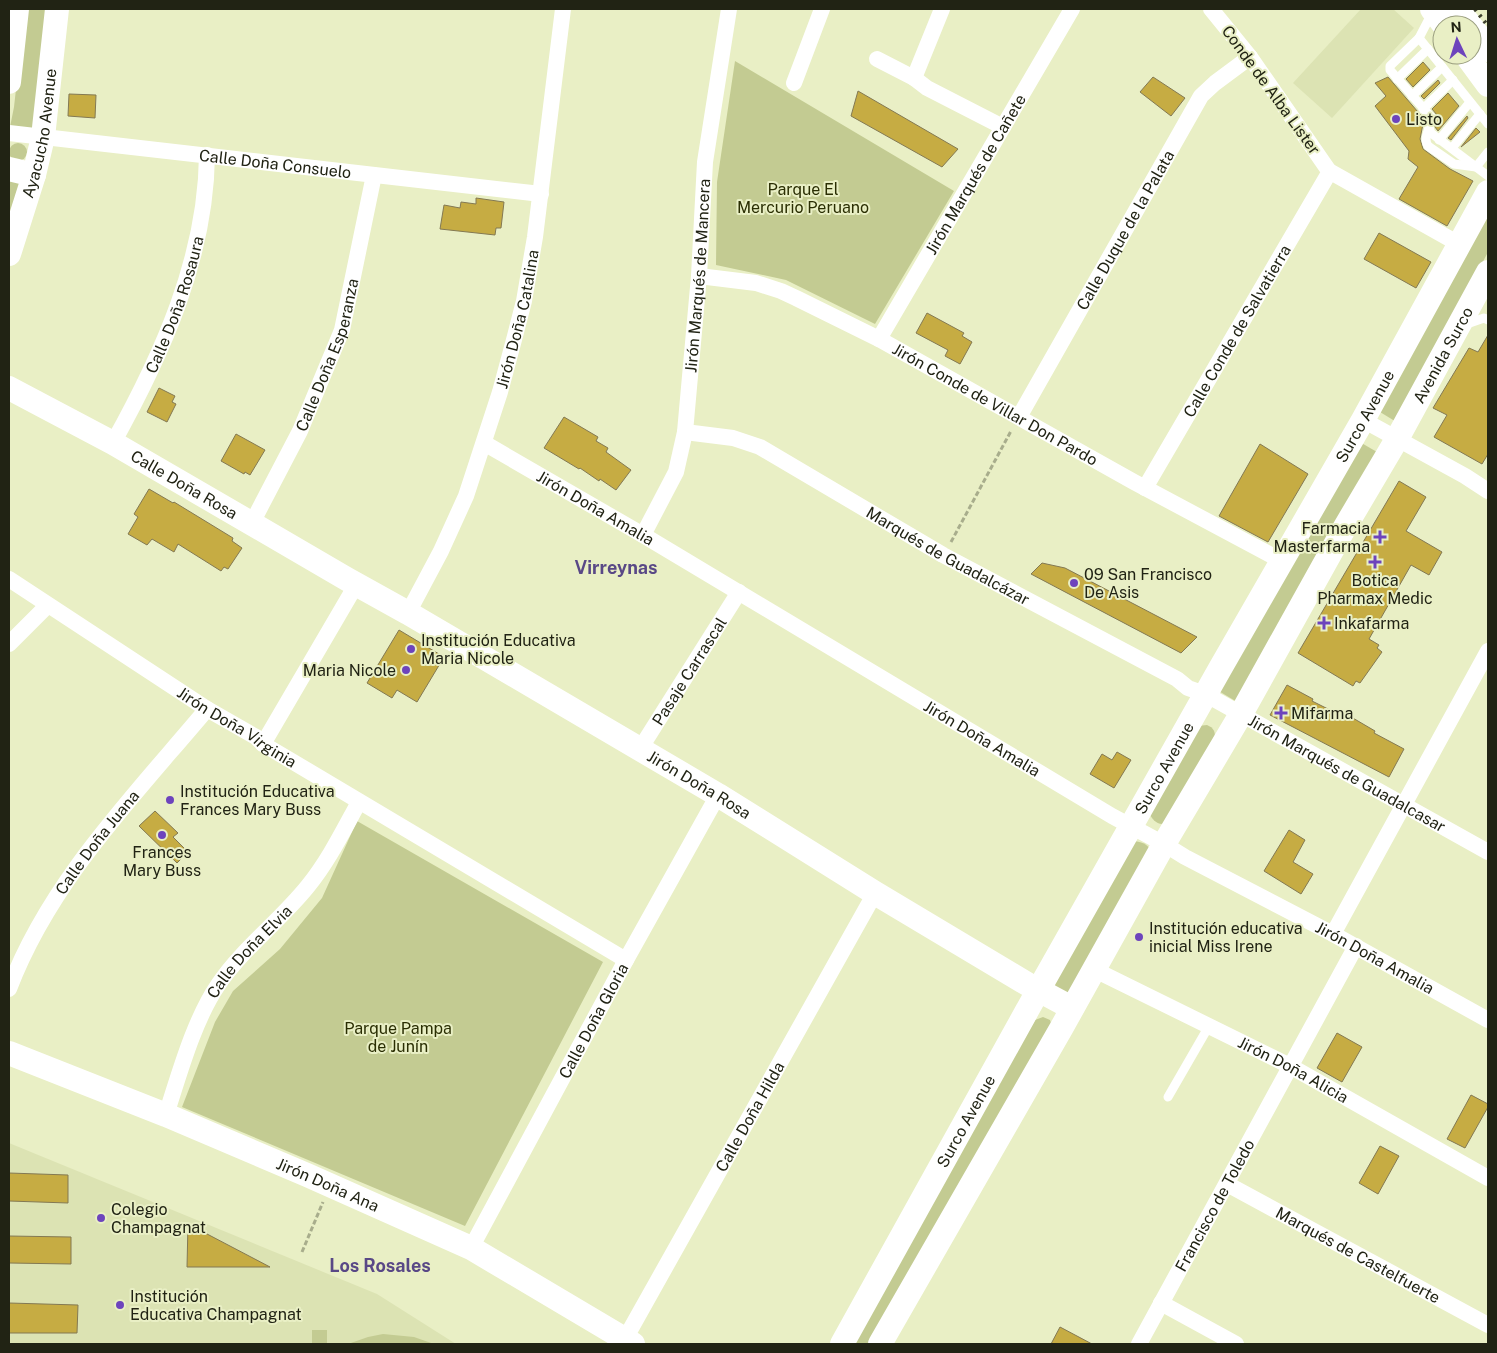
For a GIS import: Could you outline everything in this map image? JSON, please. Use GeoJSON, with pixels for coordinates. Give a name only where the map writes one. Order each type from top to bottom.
{"type":"FeatureCollection","features":[{"type":"Feature","properties":{"kind":"main road"},"geometry":{"type":"LineString","coordinates":[[9,82],[17,9]]}},
{"type":"Feature","properties":{"kind":"main road","name":"Ayacucho Avenue"},"geometry":{"type":"LineString","coordinates":[[9,254],[34,175],[43,137],[57,9]]}},
{"type":"Feature","properties":{"kind":"main road"},"geometry":{"type":"LineString","coordinates":[[1473,65],[1488,86]]}},
{"type":"Feature","properties":{"kind":"main road"},"geometry":{"type":"LineString","coordinates":[[9,170],[34,175]]}},
{"type":"Feature","properties":{"kind":"main road","name":"Surco Avenue"},"geometry":{"type":"LineString","coordinates":[[842,1344],[1038,989],[1363,420],[1488,192]]}},
{"type":"Feature","properties":{"kind":"main road","name":"Avenida Surco"},"geometry":{"type":"LineString","coordinates":[[1397,439],[1488,272]]}},
{"type":"Feature","properties":{"kind":"main road","name":"Calle Doña Rosa"},"geometry":{"type":"LineString","coordinates":[[9,388],[113,443],[356,585]]}},
{"type":"Feature","properties":{"kind":"main road"},"geometry":{"type":"LineString","coordinates":[[880,1344],[1164,844],[1241,714],[1345,526],[1397,439]]}},
{"type":"Feature","properties":{"kind":"main road","name":"Jirón Doña Rosa"},"geometry":{"type":"LineString","coordinates":[[356,585],[408,613],[718,795],[875,893],[1038,989]]}},
{"type":"Feature","properties":{"kind":"main road"},"geometry":{"type":"LineString","coordinates":[[1038,989],[1072,1008]]}},
{"type":"Feature","properties":{"kind":"main road","name":"Jirón Doña Ana"},"geometry":{"type":"LineString","coordinates":[[9,1053],[330,1185],[471,1248],[629,1342]]}},
{"type":"Feature","properties":{"kind":"street","name":"Jirón Doña Catalina"},"geometry":{"type":"LineString","coordinates":[[408,613],[441,551],[466,496],[500,392],[524,301],[541,194],[563,9]]}},
{"type":"Feature","properties":{"kind":"street","name":"Jirón Marqués de Mancera"},"geometry":{"type":"LineString","coordinates":[[643,535],[676,472],[685,432],[699,276],[705,162],[729,9]]}},
{"type":"Feature","properties":{"kind":"street"},"geometry":{"type":"LineString","coordinates":[[794,83],[822,9]]}},
{"type":"Feature","properties":{"kind":"street"},"geometry":{"type":"LineString","coordinates":[[914,78],[942,9]]}},
{"type":"Feature","properties":{"kind":"street","name":"Jirón Marqués de Cañete"},"geometry":{"type":"LineString","coordinates":[[879,339],[1072,9]]}},
{"type":"Feature","properties":{"kind":"street","name":"Conde de Alba Lister"},"geometry":{"type":"LineString","coordinates":[[1211,9],[1250,57],[1329,172]]}},
{"type":"Feature","properties":{"kind":"street","name":"Calle Duque de la Palata"},"geometry":{"type":"LineString","coordinates":[[1019,417],[1201,96],[1250,57]]}},
{"type":"Feature","properties":{"kind":"street"},"geometry":{"type":"LineString","coordinates":[[877,58],[914,78],[927,88],[1003,127]]}},
{"type":"Feature","properties":{"kind":"street","name":"Calle Doña Consuelo"},"geometry":{"type":"LineString","coordinates":[[9,133],[541,194]]}},
{"type":"Feature","properties":{"kind":"street","name":"Calle Doña Rosaura"},"geometry":{"type":"LineString","coordinates":[[113,443],[150,373],[176,310],[200,223],[207,174],[207,155]]}},
{"type":"Feature","properties":{"kind":"street"},"geometry":{"type":"LineString","coordinates":[[1329,172],[1459,244]]}},
{"type":"Feature","properties":{"kind":"street","name":"Calle Conde de Salvatierra"},"geometry":{"type":"LineString","coordinates":[[1145,488],[1329,172]]}},
{"type":"Feature","properties":{"kind":"street","name":"Calle Doña Esperanza"},"geometry":{"type":"LineString","coordinates":[[252,524],[300,431],[342,330],[374,175]]}},
{"type":"Feature","properties":{"kind":"street","name":"Jirón Conde de Villar Don Pardo"},"geometry":{"type":"LineString","coordinates":[[699,276],[744,281],[768,286],[796,298],[879,339],[1145,488],[1282,561]]}},
{"type":"Feature","properties":{"kind":"street"},"geometry":{"type":"LineString","coordinates":[[1363,420],[1466,476],[1488,492]]}},
{"type":"Feature","properties":{"kind":"street","name":"Marqués de Guadalcázar"},"geometry":{"type":"LineString","coordinates":[[685,432],[733,438],[760,447],[944,555],[1177,679],[1188,688],[1205,694]]}},
{"type":"Feature","properties":{"kind":"street","name":"Jirón Doña Amalia"},"geometry":{"type":"LineString","coordinates":[[484,443],[643,535],[1130,826],[1185,857],[1334,934],[1488,1020]]}},
{"type":"Feature","properties":{"kind":"street","name":"Jirón Doña Virginia"},"geometry":{"type":"LineString","coordinates":[[9,579],[47,606],[206,709],[626,960]]}},
{"type":"Feature","properties":{"kind":"street"},"geometry":{"type":"LineString","coordinates":[[263,744],[356,585]]}},
{"type":"Feature","properties":{"kind":"street","name":"Pasaje Carrascal"},"geometry":{"type":"LineString","coordinates":[[640,749],[739,592]]}},
{"type":"Feature","properties":{"kind":"street"},"geometry":{"type":"LineString","coordinates":[[9,644],[47,606]]}},
{"type":"Feature","properties":{"kind":"street"},"geometry":{"type":"LineString","coordinates":[[1334,934],[1488,651]]}},
{"type":"Feature","properties":{"kind":"street","name":"Jirón Marqués de Guadalcasar"},"geometry":{"type":"LineString","coordinates":[[1205,694],[1488,852]]}},
{"type":"Feature","properties":{"kind":"street","name":"Calle Doña Juana"},"geometry":{"type":"LineString","coordinates":[[9,989],[27,946],[58,892],[94,844],[206,709]]}},
{"type":"Feature","properties":{"kind":"street","name":"Calle Doña Gloria"},"geometry":{"type":"LineString","coordinates":[[471,1248],[626,960],[718,795]]}},
{"type":"Feature","properties":{"kind":"street","name":"Calle Doña Elvia"},"geometry":{"type":"LineString","coordinates":[[166,1116],[179,1073],[207,1003],[233,964],[286,911],[324,865],[359,802]]}},
{"type":"Feature","properties":{"kind":"street","name":"Calle Doña Hilda"},"geometry":{"type":"LineString","coordinates":[[629,1342],[875,893]]}},
{"type":"Feature","properties":{"kind":"street","name":"Francisco de Toledo"},"geometry":{"type":"LineString","coordinates":[[1139,1344],[1356,946]]}},
{"type":"Feature","properties":{"kind":"street","name":"Jirón Doña Alicia"},"geometry":{"type":"LineString","coordinates":[[1093,969],[1290,1066],[1488,1178]]}},
{"type":"Feature","properties":{"kind":"street","name":"Marqués de Castelfuerte"},"geometry":{"type":"LineString","coordinates":[[1227,1184],[1488,1325]]}},
{"type":"Feature","properties":{"kind":"street"},"geometry":{"type":"LineString","coordinates":[[1161,1303],[1236,1344]]}},
{"type":"Feature","properties":{"kind":"lane"},"geometry":{"type":"LineString","coordinates":[[1441,13],[1429,22],[1419,38],[1390,66],[1390,70],[1431,117],[1425,142],[1428,146],[1454,164],[1476,167]]}},
{"type":"Feature","properties":{"kind":"lane"},"geometry":{"type":"LineString","coordinates":[[1419,38],[1488,124]]}},
{"type":"Feature","properties":{"kind":"lane"},"geometry":{"type":"LineString","coordinates":[[1397,79],[1428,49]]}},
{"type":"Feature","properties":{"kind":"lane"},"geometry":{"type":"LineString","coordinates":[[1412,96],[1442,67]]}},
{"type":"Feature","properties":{"kind":"lane"},"geometry":{"type":"LineString","coordinates":[[1423,109],[1453,80]]}},
{"type":"Feature","properties":{"kind":"lane"},"geometry":{"type":"LineString","coordinates":[[1439,140],[1470,102]]}},
{"type":"Feature","properties":{"kind":"lane"},"geometry":{"type":"LineString","coordinates":[[1452,148],[1480,114]]}},
{"type":"Feature","properties":{"kind":"lane"},"geometry":{"type":"LineString","coordinates":[[1429,128],[1431,133],[1439,140],[1488,176]]}},
{"type":"Feature","properties":{"kind":"lane"},"geometry":{"type":"LineString","coordinates":[[1476,167],[1488,152]]}},
{"type":"Feature","properties":{"kind":"lane"},"geometry":{"type":"LineString","coordinates":[[1459,326],[1484,318],[1488,320]]}},
{"type":"Feature","properties":{"kind":"lane"},"geometry":{"type":"LineString","coordinates":[[1168,1098],[1209,1026]]}},
{"type":"Feature","properties":{"kind":"path"},"geometry":{"type":"LineString","coordinates":[[944,555],[1019,417]]}},
{"type":"Feature","properties":{"kind":"path"},"geometry":{"type":"LineString","coordinates":[[302,1252],[330,1185]]}},
{"type":"Feature","properties":{"kind":"shaded area"},"geometry":{"type":"Polygon","coordinates":[[[1361,9],[1393,9],[1414,28],[1332,118],[1293,83],[1361,9]]]}},
{"type":"Feature","properties":{"kind":"shaded area","name":"Colegio Champagnat"},"geometry":{"type":"Polygon","coordinates":[[[9,1143],[377,1294],[456,1344],[9,1344],[9,1143]]]}},
{"type":"Feature","properties":{"kind":"green space"},"geometry":{"type":"Polygon","coordinates":[[[25,9],[54,9],[41,135],[10,127],[25,9]]]}},
{"type":"Feature","properties":{"kind":"green space","name":"Parque El Mercurio Peruano"},"geometry":{"type":"Polygon","coordinates":[[[735,61],[954,191],[875,324],[786,280],[716,265],[717,182],[735,61]]]}},
{"type":"Feature","properties":{"kind":"green space"},"geometry":{"type":"Polygon","coordinates":[[[18,143],[24,146],[27,152],[24,158],[18,161],[12,158],[9,152],[12,146],[18,143]]]}},
{"type":"Feature","properties":{"kind":"green space"},"geometry":{"type":"Polygon","coordinates":[[[9,169],[34,175],[9,247],[9,169]]]}},
{"type":"Feature","properties":{"kind":"green space"},"geometry":{"type":"Polygon","coordinates":[[[1488,214],[1488,252],[1398,423],[1380,412],[1488,214]]]}},
{"type":"Feature","properties":{"kind":"green space"},"geometry":{"type":"Polygon","coordinates":[[[1358,441],[1377,452],[1237,702],[1217,690],[1358,441]]]}},
{"type":"Feature","properties":{"kind":"green space"},"geometry":{"type":"Polygon","coordinates":[[[1207,725],[1214,730],[1215,739],[1169,824],[1157,823],[1149,813],[1198,726],[1207,725]]]}},
{"type":"Feature","properties":{"kind":"green space","name":"Parque Pampa de Junín"},"geometry":{"type":"Polygon","coordinates":[[[357,821],[603,962],[465,1226],[182,1107],[215,1022],[233,991],[280,949],[322,898],[357,821]]]}},
{"type":"Feature","properties":{"kind":"green space"},"geometry":{"type":"Polygon","coordinates":[[[1129,841],[1143,843],[1153,853],[1075,991],[1065,994],[1056,988],[1053,980],[1129,841]]]}},
{"type":"Feature","properties":{"kind":"green space"},"geometry":{"type":"Polygon","coordinates":[[[1043,1017],[1050,1020],[1053,1030],[872,1344],[851,1344],[1035,1020],[1043,1017]]]}},
{"type":"Feature","properties":{"kind":"green space"},"geometry":{"type":"Polygon","coordinates":[[[312,1330],[327,1330],[327,1344],[312,1344],[312,1330]]]}},
{"type":"Feature","properties":{"kind":"green space"},"geometry":{"type":"Polygon","coordinates":[[[383,1334],[414,1337],[434,1344],[348,1344],[383,1334]]]}},
{"type":"Feature","properties":{"kind":"building"},"geometry":{"type":"Polygon","coordinates":[[[1423,62],[1430,70],[1413,87],[1406,79],[1423,62]]]}},
{"type":"Feature","properties":{"kind":"building"},"geometry":{"type":"Polygon","coordinates":[[[1153,77],[1185,98],[1171,116],[1140,92],[1153,77]]]}},
{"type":"Feature","properties":{"kind":"building"},"geometry":{"type":"Polygon","coordinates":[[[1388,77],[1424,119],[1420,139],[1423,149],[1450,169],[1473,181],[1447,226],[1399,199],[1418,167],[1408,159],[1409,151],[1375,106],[1386,96],[1375,83],[1388,77]]]}},
{"type":"Feature","properties":{"kind":"building"},"geometry":{"type":"Polygon","coordinates":[[[1438,80],[1440,83],[1424,99],[1421,96],[1438,80]]]}},
{"type":"Feature","properties":{"kind":"building"},"geometry":{"type":"Polygon","coordinates":[[[858,91],[958,149],[942,167],[851,116],[858,91]]]}},
{"type":"Feature","properties":{"kind":"building"},"geometry":{"type":"Polygon","coordinates":[[[1448,93],[1459,106],[1438,131],[1435,127],[1437,115],[1432,109],[1448,93]]]}},
{"type":"Feature","properties":{"kind":"building"},"geometry":{"type":"Polygon","coordinates":[[[69,94],[96,95],[95,118],[68,116],[69,94]]]}},
{"type":"Feature","properties":{"kind":"building"},"geometry":{"type":"Polygon","coordinates":[[[1467,116],[1468,118],[1451,140],[1448,138],[1467,116]]]}},
{"type":"Feature","properties":{"kind":"building"},"geometry":{"type":"Polygon","coordinates":[[[1476,128],[1480,132],[1461,147],[1476,128]]]}},
{"type":"Feature","properties":{"kind":"building"},"geometry":{"type":"Polygon","coordinates":[[[476,198],[504,202],[501,228],[496,228],[495,235],[440,229],[444,205],[460,208],[461,202],[476,204],[476,198]]]}},
{"type":"Feature","properties":{"kind":"building"},"geometry":{"type":"Polygon","coordinates":[[[1379,233],[1431,262],[1416,288],[1364,259],[1379,233]]]}},
{"type":"Feature","properties":{"kind":"building"},"geometry":{"type":"Polygon","coordinates":[[[927,313],[964,333],[962,336],[972,342],[960,364],[945,356],[948,350],[916,333],[927,313]]]}},
{"type":"Feature","properties":{"kind":"building"},"geometry":{"type":"Polygon","coordinates":[[[1488,335],[1488,454],[1482,464],[1434,437],[1447,415],[1433,408],[1469,348],[1478,352],[1488,335]]]}},
{"type":"Feature","properties":{"kind":"building"},"geometry":{"type":"Polygon","coordinates":[[[159,388],[175,396],[172,402],[176,404],[167,422],[147,412],[159,388]]]}},
{"type":"Feature","properties":{"kind":"building"},"geometry":{"type":"Polygon","coordinates":[[[564,417],[598,437],[596,441],[608,448],[606,452],[631,470],[616,490],[544,448],[564,417]]]}},
{"type":"Feature","properties":{"kind":"building"},"geometry":{"type":"Polygon","coordinates":[[[236,434],[265,450],[250,475],[245,472],[244,474],[221,461],[236,434]]]}},
{"type":"Feature","properties":{"kind":"building"},"geometry":{"type":"Polygon","coordinates":[[[1260,444],[1308,474],[1268,542],[1219,516],[1260,444]]]}},
{"type":"Feature","properties":{"kind":"building"},"geometry":{"type":"Polygon","coordinates":[[[1399,481],[1426,497],[1406,531],[1442,552],[1429,575],[1411,565],[1369,639],[1379,645],[1377,648],[1382,652],[1360,683],[1356,681],[1353,686],[1298,653],[1399,481]]]}},
{"type":"Feature","properties":{"kind":"building"},"geometry":{"type":"Polygon","coordinates":[[[149,489],[233,538],[232,541],[242,548],[228,569],[224,567],[221,571],[178,544],[174,552],[152,539],[147,545],[128,534],[138,517],[134,514],[149,489]]]}},
{"type":"Feature","properties":{"kind":"building"},"geometry":{"type":"Polygon","coordinates":[[[1042,563],[1065,568],[1197,637],[1181,653],[1031,574],[1042,563]]]}},
{"type":"Feature","properties":{"kind":"building","name":"Maria Nicole"},"geometry":{"type":"Polygon","coordinates":[[[399,630],[444,657],[417,702],[397,690],[392,698],[367,683],[399,630]]]}},
{"type":"Feature","properties":{"kind":"building"},"geometry":{"type":"Polygon","coordinates":[[[1287,685],[1313,699],[1312,701],[1344,717],[1346,714],[1375,731],[1374,733],[1404,749],[1389,777],[1270,715],[1287,685]]]}},
{"type":"Feature","properties":{"kind":"building"},"geometry":{"type":"Polygon","coordinates":[[[1117,752],[1131,760],[1114,788],[1090,774],[1102,754],[1112,760],[1117,752]]]}},
{"type":"Feature","properties":{"kind":"building","name":"Frances Mary Buss"},"geometry":{"type":"Polygon","coordinates":[[[155,811],[178,833],[173,837],[188,852],[177,863],[139,826],[155,811]]]}},
{"type":"Feature","properties":{"kind":"building"},"geometry":{"type":"Polygon","coordinates":[[[1289,830],[1305,840],[1293,862],[1313,874],[1301,894],[1264,871],[1289,830]]]}},
{"type":"Feature","properties":{"kind":"building"},"geometry":{"type":"Polygon","coordinates":[[[1337,1033],[1362,1047],[1342,1082],[1317,1068],[1337,1033]]]}},
{"type":"Feature","properties":{"kind":"building"},"geometry":{"type":"Polygon","coordinates":[[[1471,1095],[1488,1104],[1488,1107],[1465,1148],[1447,1139],[1471,1095]]]}},
{"type":"Feature","properties":{"kind":"building"},"geometry":{"type":"Polygon","coordinates":[[[1380,1146],[1399,1156],[1378,1194],[1359,1183],[1380,1146]]]}},
{"type":"Feature","properties":{"kind":"building"},"geometry":{"type":"Polygon","coordinates":[[[9,1173],[68,1175],[68,1203],[9,1201],[9,1173]]]}},
{"type":"Feature","properties":{"kind":"building"},"geometry":{"type":"Polygon","coordinates":[[[188,1224],[270,1267],[187,1267],[188,1224]]]}},
{"type":"Feature","properties":{"kind":"building"},"geometry":{"type":"Polygon","coordinates":[[[9,1236],[71,1237],[71,1264],[9,1263],[9,1236]]]}},
{"type":"Feature","properties":{"kind":"building"},"geometry":{"type":"Polygon","coordinates":[[[9,1303],[78,1305],[77,1333],[9,1333],[9,1303]]]}},
{"type":"Feature","properties":{"kind":"building"},"geometry":{"type":"Polygon","coordinates":[[[1060,1327],[1092,1344],[1051,1344],[1060,1327]]]}},
{"type":"Feature","properties":{"kind":"railway"},"geometry":{"type":"LineString","coordinates":[[1475,9],[1488,26]]}},
{"type":"Feature","properties":{"kind":"place","name":"Listo"},"geometry":{"type":"Point","coordinates":[1396,119]}},
{"type":"Feature","properties":{"kind":"place","name":"Farmacia Masterfarma"},"geometry":{"type":"Point","coordinates":[1380,537]}},
{"type":"Feature","properties":{"kind":"place","name":"Botica Pharmax Medic"},"geometry":{"type":"Point","coordinates":[1375,562]}},
{"type":"Feature","properties":{"kind":"place","name":"09 San Francisco De Asis"},"geometry":{"type":"Point","coordinates":[1074,583]}},
{"type":"Feature","properties":{"kind":"place","name":"Inkafarma"},"geometry":{"type":"Point","coordinates":[1324,623]}},
{"type":"Feature","properties":{"kind":"place","name":"Institución Educativa Maria Nicole"},"geometry":{"type":"Point","coordinates":[411,649]}},
{"type":"Feature","properties":{"kind":"place","name":"Maria Nicole"},"geometry":{"type":"Point","coordinates":[406,670]}},
{"type":"Feature","properties":{"kind":"place","name":"Mifarma"},"geometry":{"type":"Point","coordinates":[1281,713]}},
{"type":"Feature","properties":{"kind":"place","name":"Institución Educativa Frances Mary Buss"},"geometry":{"type":"Point","coordinates":[170,800]}},
{"type":"Feature","properties":{"kind":"place","name":"Frances Mary Buss"},"geometry":{"type":"Point","coordinates":[162,835]}},
{"type":"Feature","properties":{"kind":"place","name":"Institución educativa inicial Miss Irene"},"geometry":{"type":"Point","coordinates":[1139,937]}},
{"type":"Feature","properties":{"kind":"place","name":"Colegio Champagnat"},"geometry":{"type":"Point","coordinates":[101,1218]}},
{"type":"Feature","properties":{"kind":"place","name":"Institución Educativa Champagnat"},"geometry":{"type":"Point","coordinates":[120,1305]}},
{"type":"Feature","properties":{"kind":"district","name":"Virreynas"},"geometry":{"type":"Point","coordinates":[616,567]}},
{"type":"Feature","properties":{"kind":"district","name":"Los Rosales"},"geometry":{"type":"Point","coordinates":[380,1265]}}]}
